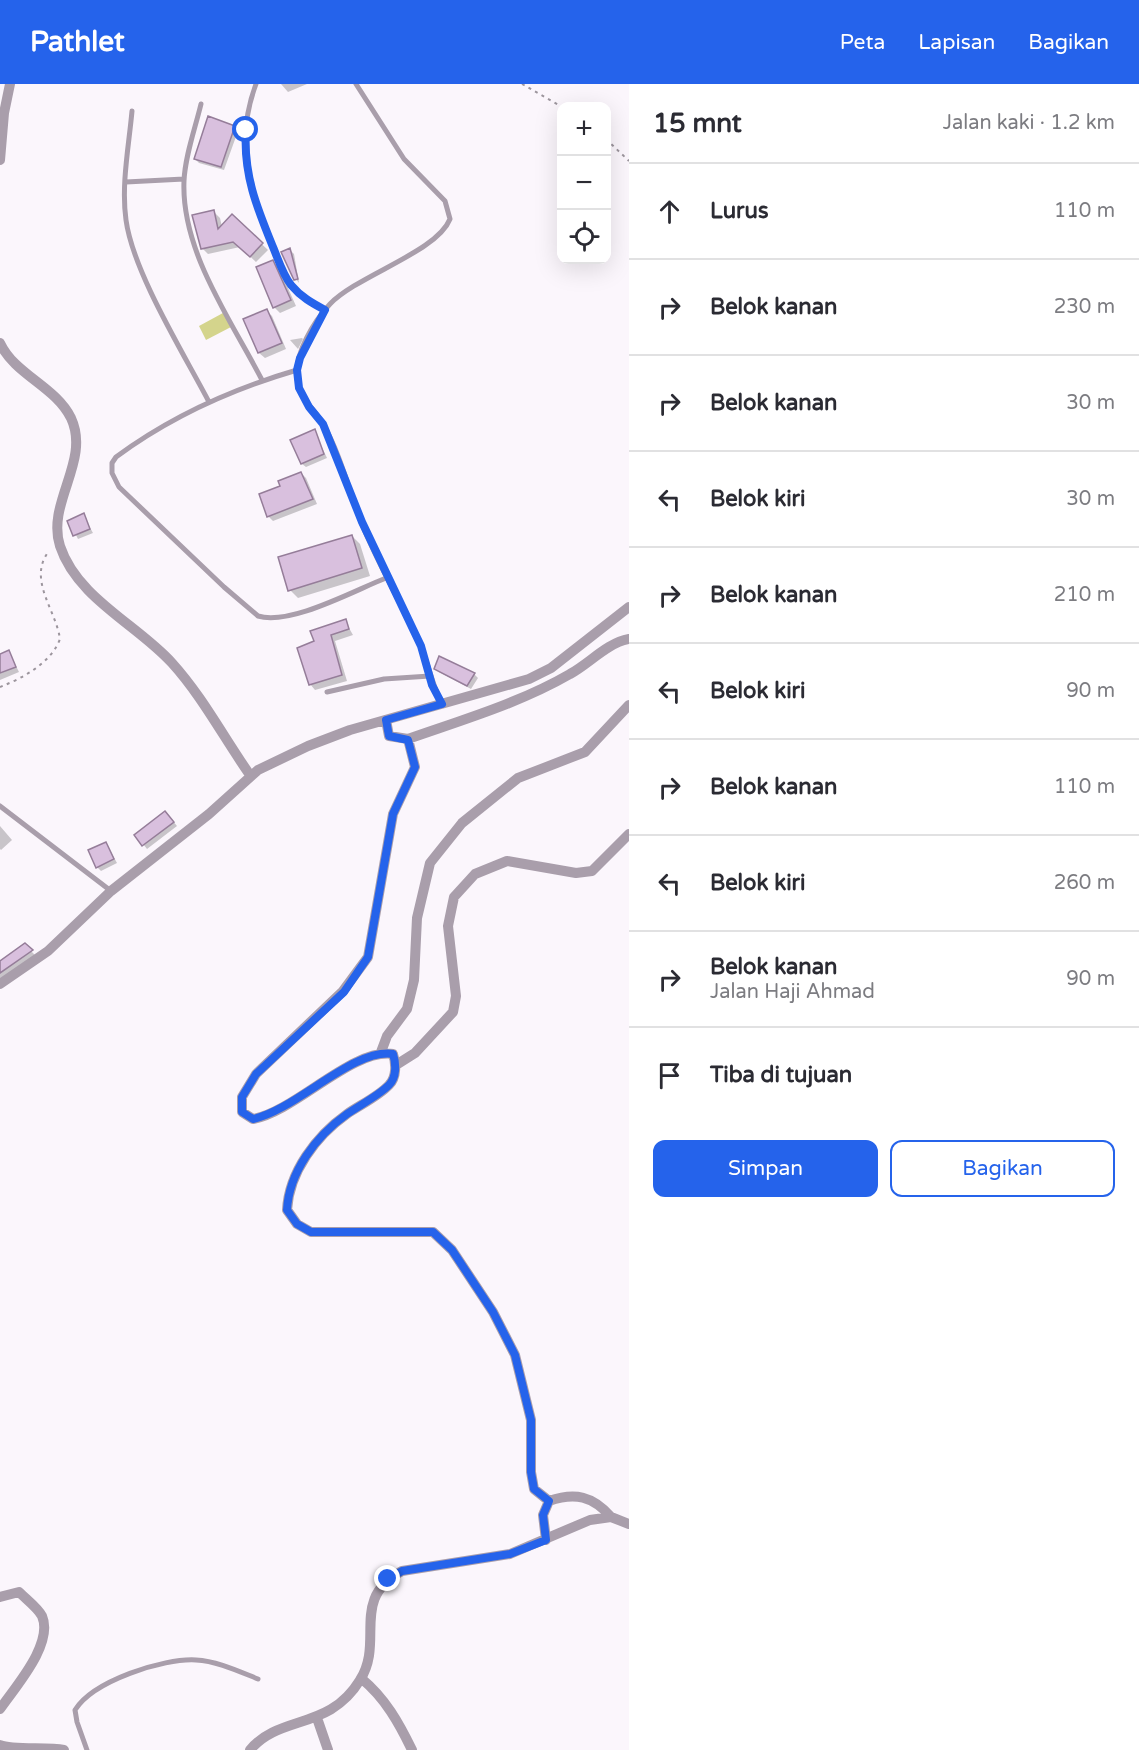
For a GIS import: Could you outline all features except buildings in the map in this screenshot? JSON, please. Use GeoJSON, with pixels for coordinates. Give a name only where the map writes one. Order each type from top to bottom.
{"type":"FeatureCollection","features":[{"type":"Feature","properties":{"kind":"street"},"geometry":{"type":"LineString","coordinates":[[0,160],[4,113],[10,84]]}},
{"type":"Feature","properties":{"kind":"street"},"geometry":{"type":"LineString","coordinates":[[0,343],[11,360],[62,403],[76,432],[75,458],[55,523],[60,547],[90,590],[172,663],[250,775]]}},
{"type":"Feature","properties":{"kind":"street"},"geometry":{"type":"LineString","coordinates":[[0,984],[48,951],[111,891],[209,814],[250,775],[308,746],[540,674],[629,607]]}},
{"type":"Feature","properties":{"kind":"street"},"geometry":{"type":"LineString","coordinates":[[386,720],[389,736],[408,740],[513,701],[570,674],[618,641],[629,639]]}},
{"type":"Feature","properties":{"kind":"street"},"geometry":{"type":"LineString","coordinates":[[381,1052],[387,1036],[407,1009],[414,980],[417,918],[430,864],[462,823],[518,778],[585,752],[629,705]]}},
{"type":"Feature","properties":{"kind":"street"},"geometry":{"type":"LineString","coordinates":[[408,740],[415,767],[393,814],[368,957],[344,992],[256,1074],[242,1097],[242,1112],[253,1119],[269,1116],[339,1073],[381,1052],[393,1054],[396,1065],[391,1084],[344,1116],[306,1156],[288,1189],[287,1210],[297,1224],[311,1232],[433,1232],[452,1250],[493,1312],[515,1355],[531,1420],[531,1472],[534,1489],[549,1501]]}},
{"type":"Feature","properties":{"kind":"street"},"geometry":{"type":"LineString","coordinates":[[396,1065],[415,1053],[453,1012],[456,996],[448,926],[454,897],[474,874],[507,861],[576,873],[592,871],[629,834]]}},
{"type":"Feature","properties":{"kind":"street"},"geometry":{"type":"LineString","coordinates":[[546,1540],[543,1515],[549,1501],[565,1496],[581,1496],[601,1506],[611,1517],[629,1524]]}},
{"type":"Feature","properties":{"kind":"street"},"geometry":{"type":"LineString","coordinates":[[250,1750],[270,1733],[317,1718],[345,1700],[362,1679],[369,1655],[372,1602],[388,1579],[402,1571],[510,1554],[590,1520],[611,1517]]}},
{"type":"Feature","properties":{"kind":"street"},"geometry":{"type":"LineString","coordinates":[[0,1597],[19,1592],[42,1615],[45,1628],[39,1652],[0,1708]]}},
{"type":"Feature","properties":{"kind":"street"},"geometry":{"type":"LineString","coordinates":[[362,1679],[373,1688],[395,1717],[412,1750]]}},
{"type":"Feature","properties":{"kind":"street"},"geometry":{"type":"LineString","coordinates":[[317,1718],[328,1750]]}},
{"type":"Feature","properties":{"kind":"street"},"geometry":{"type":"LineString","coordinates":[[0,1745],[13,1750],[29,1747],[64,1750]]}},
{"type":"Feature","properties":{"kind":"lane"},"geometry":{"type":"LineString","coordinates":[[256,84],[248,114],[245,150],[250,188],[289,283],[302,297],[325,310]]}},
{"type":"Feature","properties":{"kind":"lane"},"geometry":{"type":"LineString","coordinates":[[356,84],[404,159],[445,201],[450,219],[439,235],[353,286],[325,310],[303,348],[297,370],[299,388],[309,407],[323,424],[386,578],[421,646],[442,704]]}},
{"type":"Feature","properties":{"kind":"lane"},"geometry":{"type":"LineString","coordinates":[[201,105],[184,179],[184,206],[195,248],[262,380]]}},
{"type":"Feature","properties":{"kind":"lane"},"geometry":{"type":"LineString","coordinates":[[132,111],[126,182],[128,230],[147,283],[209,402]]}},
{"type":"Feature","properties":{"kind":"lane"},"geometry":{"type":"LineString","coordinates":[[126,182],[184,179]]}},
{"type":"Feature","properties":{"kind":"lane"},"geometry":{"type":"LineString","coordinates":[[297,370],[262,380],[209,402],[123,451],[112,463],[112,473],[119,487],[151,520],[248,609],[267,619],[296,614],[386,578]]}},
{"type":"Feature","properties":{"kind":"lane"},"geometry":{"type":"LineString","coordinates":[[327,692],[384,679],[430,676]]}},
{"type":"Feature","properties":{"kind":"lane"},"geometry":{"type":"LineString","coordinates":[[0,806],[111,891]]}},
{"type":"Feature","properties":{"kind":"lane"},"geometry":{"type":"LineString","coordinates":[[87,1750],[75,1710],[90,1693],[115,1678],[160,1665],[195,1660],[258,1679]]}},
{"type":"Feature","properties":{"kind":"path"},"geometry":{"type":"LineString","coordinates":[[522,84],[557,105]]}},
{"type":"Feature","properties":{"kind":"path"},"geometry":{"type":"LineString","coordinates":[[611,144],[629,160]]}},
{"type":"Feature","properties":{"kind":"path"},"geometry":{"type":"LineString","coordinates":[[0,687],[24,677],[52,655],[58,646],[59,627],[41,588],[41,577],[43,558],[49,551],[60,547]]}},
{"type":"Feature","properties":{"kind":"shaded area"},"geometry":{"type":"Polygon","coordinates":[[[223,313],[231,327],[206,340],[199,326],[223,313]]]}},
{"type":"Feature","properties":{"kind":"route"},"geometry":{"type":"LineString","coordinates":[[246,130],[246,166],[250,188],[283,270],[289,283],[302,297],[325,310],[303,348],[297,370],[299,388],[303,398],[323,424],[386,578],[421,646],[432,685],[442,704],[386,720],[389,736],[408,740],[415,767],[393,814],[368,957],[344,992],[256,1074],[242,1097],[242,1112],[253,1119],[269,1116],[339,1073],[381,1052],[393,1054],[396,1065],[391,1084],[344,1116],[306,1156],[288,1189],[287,1210],[297,1224],[311,1232],[433,1232],[452,1250],[493,1312],[515,1355],[531,1420],[531,1472],[534,1489],[549,1501],[543,1515],[546,1540],[510,1554],[402,1571],[388,1579]]}}]}
